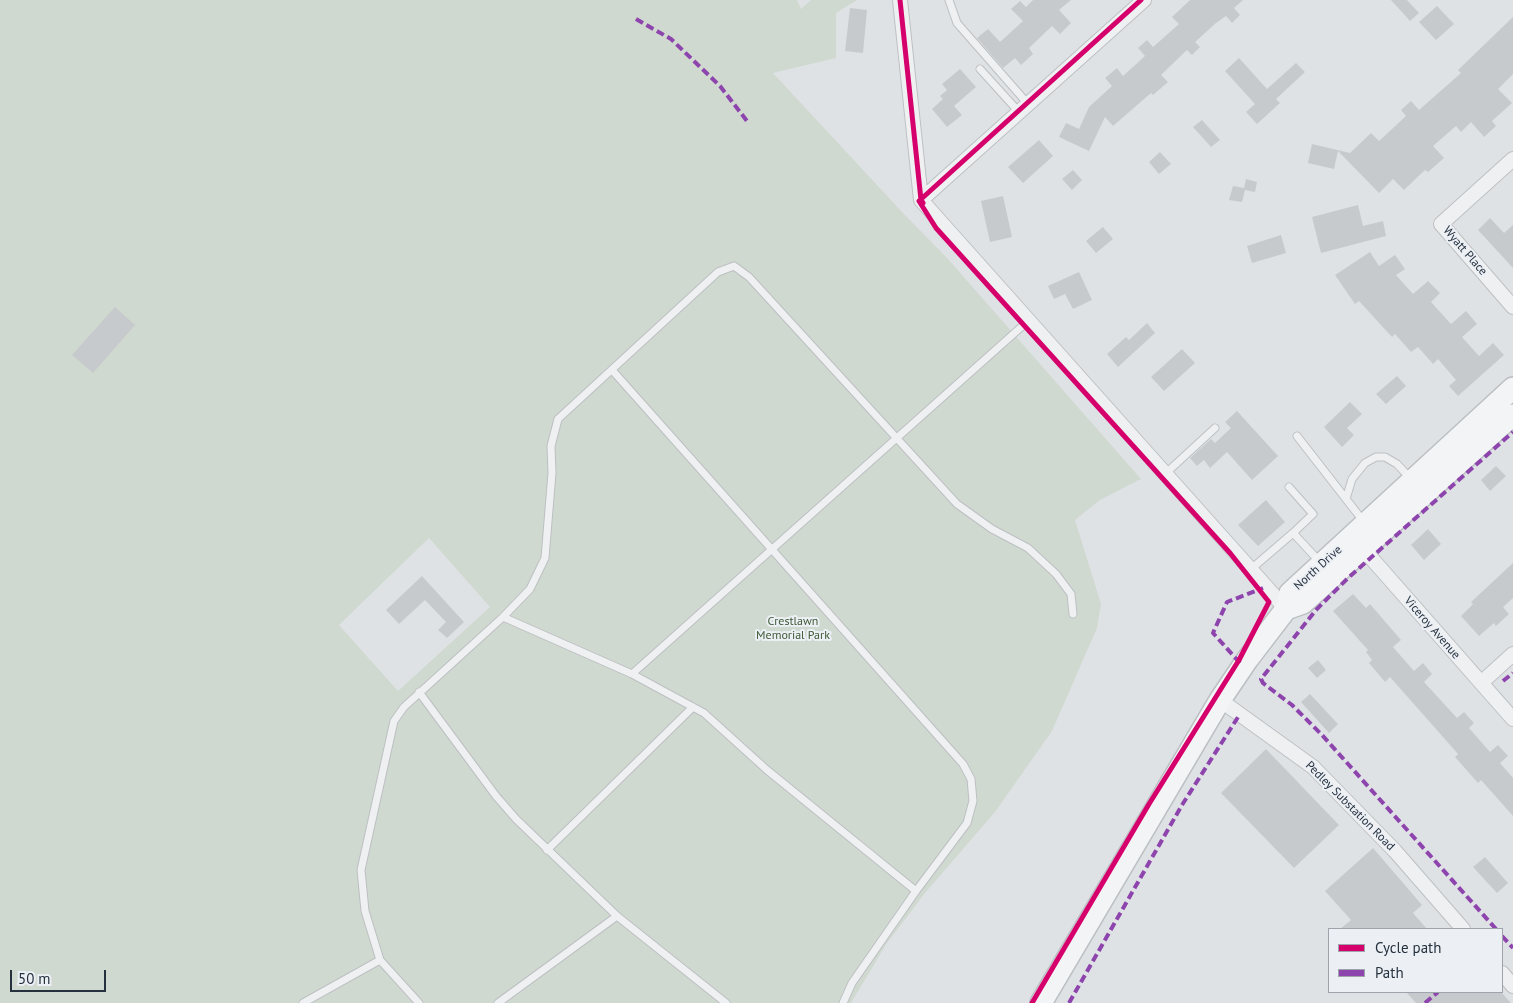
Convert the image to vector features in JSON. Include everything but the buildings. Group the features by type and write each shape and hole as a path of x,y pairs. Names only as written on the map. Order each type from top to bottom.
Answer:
{"main road":[{"name":"North Drive","path":"1286,609 1303,603 1413,482 1513,388"},
{"name":"North Drive","path":"1286,609 1290,593 1322,564 1361,537 1513,416"},
{"path":"1040,1003 1220,700 1247,660 1286,609"}],"street":[{"path":"900,0 921,200 1286,609"},
{"path":"921,200 1144,0"},
{"name":"Wyatt Place","path":"1513,159 1441,224 1513,307"},
{"name":"Viceroy Avenue","path":"1361,537 1513,719"},
{"path":"1481,683 1513,654"},
{"name":"Pedley Substation Road","path":"1220,700 1313,767 1395,852 1462,928"},
{"path":"1503,974 1513,986"}],"lane":[{"path":"950,0 951,10 962,30 1024,108"},
{"path":"980,69 1024,108"},
{"path":"419,1003 380,960 365,910 361,870 394,721 404,707 419,692 503,617 530,589 545,558 552,473 551,446 558,419 718,272 734,266 749,277 957,504 974,517 1014,539 1044,561 1066,587 1073,602 1073,614"},
{"path":"632,674 1028,321"},
{"path":"612,370 963,764 971,780 973,801 967,823 916,891 852,983 843,1003"},
{"path":"1165,474 1215,428"},
{"path":"1297,436 1346,499 1361,537"},
{"path":"1346,499 1352,480 1359,470 1365,463 1376,458 1391,460 1413,482"},
{"path":"1250,570 1313,514 1289,487"},
{"path":"1293,533 1322,564"},
{"path":"503,617 632,674 704,713 767,770 916,891"},
{"path":"419,692 496,796 547,850 617,916 726,1003"},
{"path":"547,850 693,707"},
{"path":"498,1003 617,916"},
{"path":"303,1003 380,960"}],"green space":[{"name":"Crestlawn Memorial Park","path":"0,0 797,0 801,9 811,0 857,0 836,13 836,58 773,73 948,259 1141,479 1100,500 1075,520 1101,604 1097,628 1052,731 995,812 925,893 887,943 851,1003 0,1003","holes":["429,538 490,607 398,691 339,625"]}],"marked path":[{"path":"636,19 671,39 720,86 747,121"},
{"path":"1495,928 1322,735 1292,705 1263,683 1261,679 1316,610 1348,578 1513,432"},
{"path":"1240,663 1213,633 1227,602 1263,588"},
{"path":"1503,681 1513,673"},
{"path":"1069,1003 1182,805 1240,714"},
{"path":"1503,937 1513,948"},
{"path":"1425,1003 1437,993"}],"cycle path":[{"path":"900,0 921,200 923,203"},
{"path":"1032,1003 1149,804 1239,660 1269,602 1230,553 936,228 919,201 1141,0"}]}
